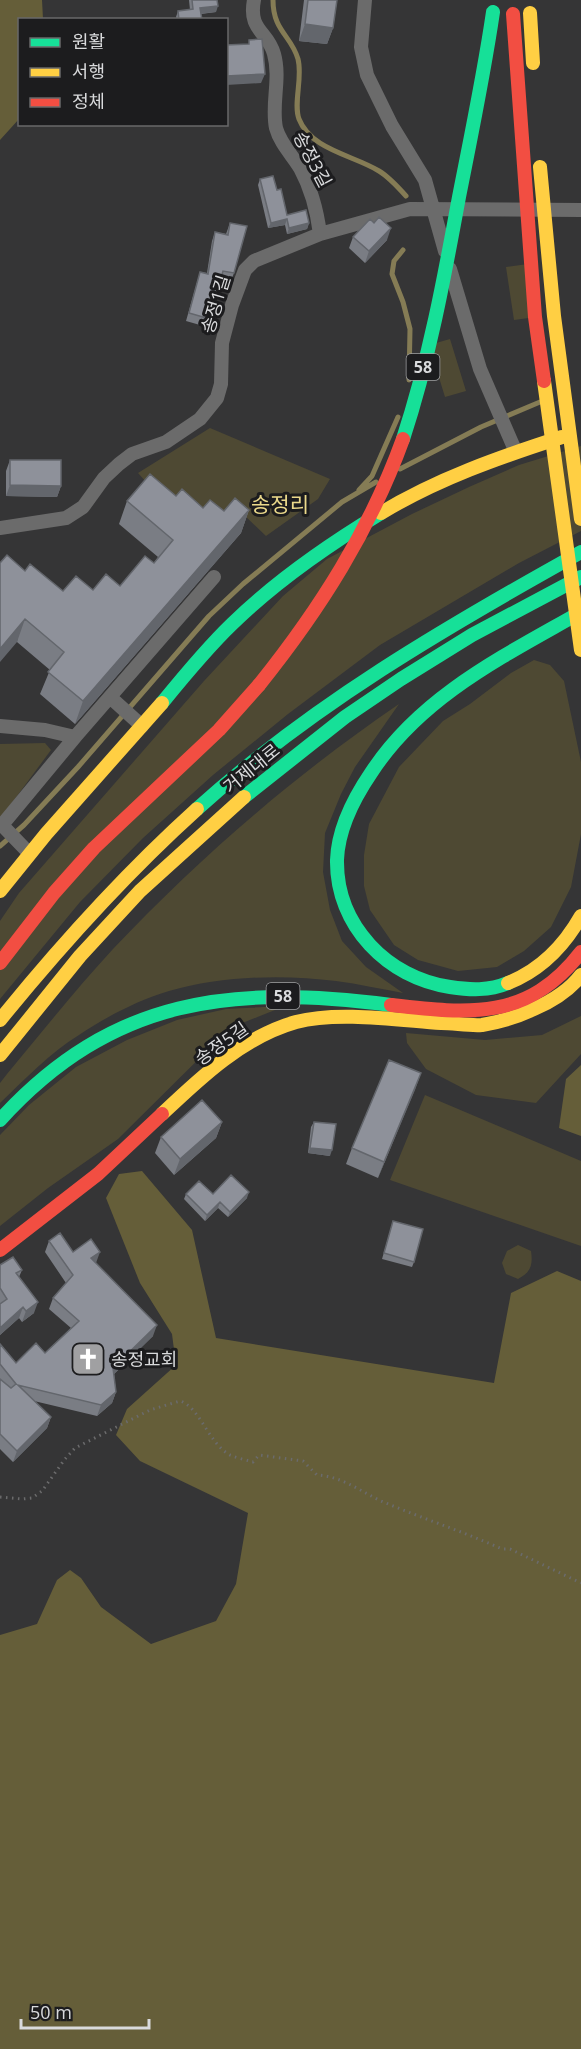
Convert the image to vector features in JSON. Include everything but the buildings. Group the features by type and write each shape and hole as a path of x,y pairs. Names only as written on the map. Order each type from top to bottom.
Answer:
{"main road":[{"name":"58","path":"0,963 54,893 94,848 219,730 259,685 298,637 344,567 374,509 403,440 426,357 444,279 487,56 493,6"},
{"path":"530,6 533,71"},
{"path":"513,7 535,317 581,650"},
{"path":"538,153 554,316 581,519"},
{"path":"0,891 59,818 231,626 299,565 414,494 454,474 516,450 581,431"},
{"name":"거제대로","path":"0,1020 73,932 126,875 244,768 333,702 460,619 581,552"},
{"name":"거제대로","path":"0,1055 80,956 140,891 258,784 345,717 401,679 472,635 581,577"},
{"path":"581,612 449,691 405,728 378,761 358,794 344,829 337,861 341,890 350,916 363,939 400,973 448,988 473,990 500,987 527,975 548,961 562,946 581,916"},
{"name":"58","path":"0,1120 46,1074 79,1050 123,1029 174,1009 226,999 274,996 363,1001 455,1011 500,1009 533,996 560,977 581,952"},
{"name":"송정5길","path":"0,1250 98,1174 194,1084 222,1061 263,1036 297,1022 328,1018 370,1018 480,1025 514,1018 548,1003 574,984 581,975"}],"street":[{"name":"송정3길","path":"254,0 253,18 258,30 274,52 277,130 309,185 317,206 320,234"},
{"path":"365,0 361,47 367,75 392,126 425,180 480,369 516,450"},
{"name":"송정1길","path":"0,528 66,518 83,507 104,478 132,454 166,442 200,419 217,398 221,384 222,343 232,304 245,270 254,261 268,253 320,234 410,209 581,210"},
{"path":"29,853 2,825 214,577"},
{"path":"110,697 142,726"},
{"path":"0,726 45,730 75,737"}],"path":[{"path":"0,1497 32,1498 42,1491 64,1459 75,1448 150,1410 180,1401 191,1406 219,1446 231,1455 253,1462 259,1455 303,1461 317,1475 349,1483 383,1501 431,1521 502,1549 510,1549 581,1583"}],"shaded area":[{"path":"0,0 42,0 43,18 18,18 18,120 0,140"},
{"path":"528,264 536,317 514,320 506,267"},
{"path":"450,339 466,391 445,397 429,345"},
{"path":"210,428 330,479 318,499 266,536 243,514 197,509 155,492 138,473"},
{"path":"581,446 581,531 519,563 380,645 288,714 213,775 143,838 80,902 0,999 0,921 19,893 204,681 283,596 327,559 412,514 519,465"},
{"path":"534,660 550,665 564,681 581,762 581,834 571,887 551,927 524,951 497,967 458,971 418,960 394,945 370,910 364,886 364,855 369,824 399,767 443,721 511,673"},
{"path":"399,704 355,767 341,794 325,833 323,872 330,910 342,941 366,967 403,993 336,981 273,977 230,979 169,991 122,1010 68,1042 0,1103 0,1083 86,980 146,915 214,850 286,788"},
{"path":"45,743 51,750 0,819 0,744"},
{"path":"285,1006 230,1028 118,1139 48,1188 0,1226 0,1135 29,1105 76,1067 127,1040 177,1020 226,1009"},
{"path":"581,1016 581,1054 536,1103 476,1095 426,1069 407,1043 406,1033 485,1040 542,1035"},
{"path":"581,1065 581,1136 559,1128 566,1079"},
{"path":"425,1095 581,1161 581,1246 390,1180"},
{"path":"142,1171 192,1230 216,1338 494,1383 511,1293 557,1271 581,1281 581,2049 0,2049 0,1635 37,1624 57,1580 70,1570 81,1578 101,1607 151,1644 216,1621 236,1584 248,1513 140,1461 116,1435 127,1409 176,1365 172,1334 140,1283 106,1198 119,1174"},
{"path":"518,1245 531,1251 532,1260 526,1274 518,1279 506,1274 502,1263 507,1251"}],"waterway":[{"path":"273,0 276,19 298,59 297,113 305,129 323,145 383,173 406,196"},
{"path":"403,250 394,261 392,274 410,329 409,380"},
{"path":"400,469 481,427 540,402"},
{"path":"359,490 372,476 398,417"},
{"path":"0,846 24,825 78,767 209,616 243,584 342,502 376,482"}],"traffic: fast":[{"path":"403,439 421,379 442,289 493,12"},
{"path":"162,703 205,652 249,608 304,564 381,513"},
{"path":"197,809 241,771 333,702 430,639 581,552"},
{"path":"244,797 345,717 401,679 472,635 581,577"},
{"path":"508,983 479,989 450,987 427,982 406,973 387,960 370,945 356,927 346,906 339,884 337,860 340,837 353,803 371,773 391,746 414,722 466,680 581,612"},
{"path":"0,1120 43,1079 87,1047 132,1024 179,1008 228,1000 279,997 333,999 391,1005"}],"traffic: slow":[{"path":"530,13 533,63"},
{"path":"540,167 554,316 581,519"},
{"path":"544,381 581,650"},
{"path":"381,513 447,479 562,437"},
{"path":"0,891 46,834 162,703"},
{"path":"0,1055 80,956 140,891 244,797"},
{"path":"0,1020 94,911 197,809"},
{"path":"508,983 520,978 551,956 581,916"},
{"path":"162,1114 192,1086 241,1048 296,1022 349,1017 482,1025 515,1017 541,1006 566,991 581,975"}],"traffic: jam":[{"path":"513,14 535,317 544,381"},
{"path":"259,685 303,627 342,568 375,505 403,439"},
{"path":"0,963 54,893 94,848 219,730 259,685"},
{"path":"391,1005 446,1010 495,1008 540,991 561,974 581,952"},
{"path":"0,1250 98,1174 162,1114"}],"place":[{"name":"송정교회","path":"88,1359"}],"district":[{"name":"송정리","path":"280,504"}]}
